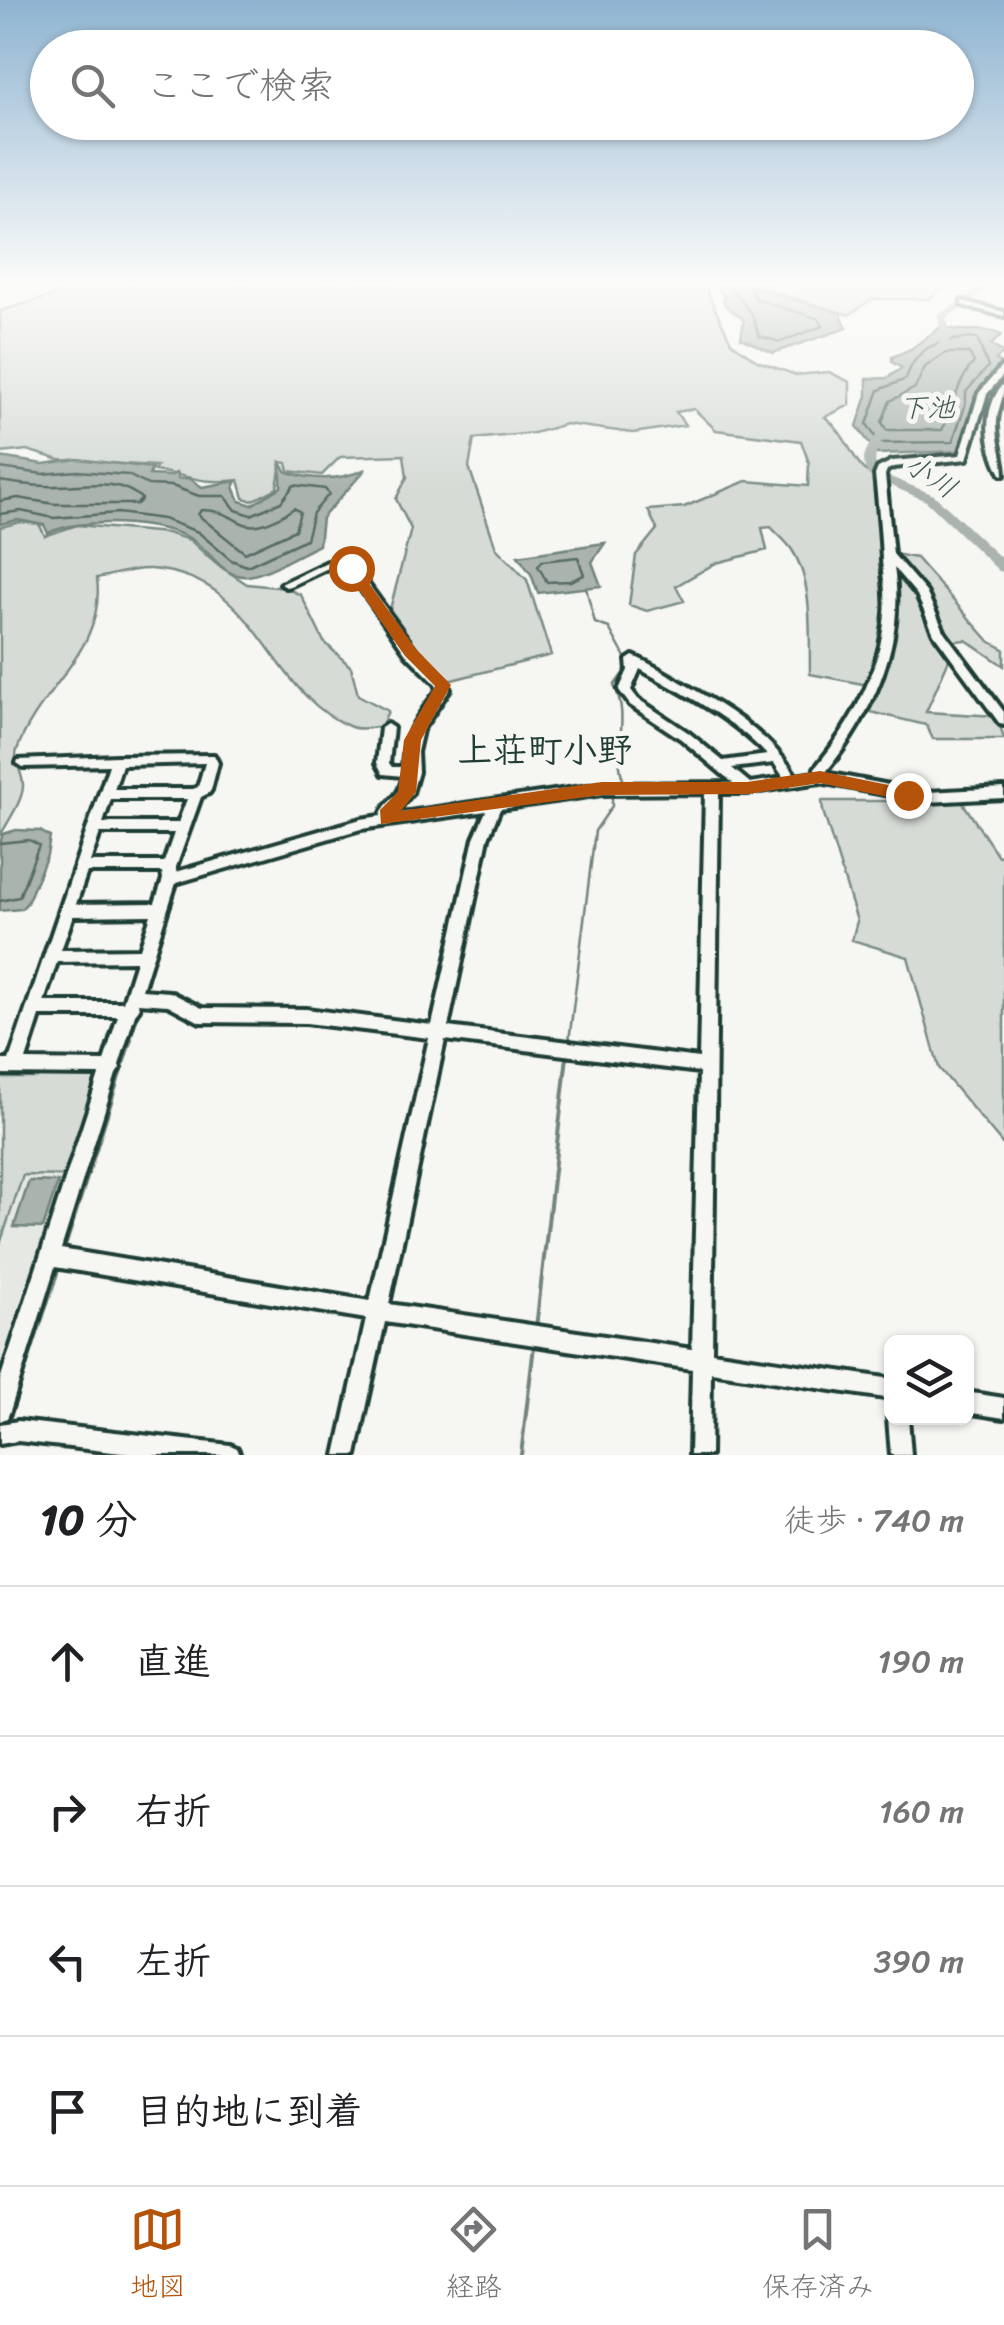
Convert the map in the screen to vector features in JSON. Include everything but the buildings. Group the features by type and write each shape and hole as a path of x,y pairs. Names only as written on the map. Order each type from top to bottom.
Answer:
{"street":[{"path":"820,771 846,739 868,698 889,631 892,576 880,476 883,468 900,462 964,458 982,393 1004,369"},
{"path":"1004,388 996,398 990,436 1004,472"},
{"path":"990,436 1004,440"},
{"path":"888,554 922,594 940,634 1004,721"},
{"path":"286,584 327,565 351,568 411,652 442,683 444,689 412,740 407,792 401,803 389,810 387,819"},
{"path":"744,785 629,696 626,682 634,670 633,660 735,723 776,758 792,781"},
{"path":"629,696 643,702 725,764 744,785"},
{"path":"388,728 383,762 388,771 411,772"},
{"path":"22,763 209,758 212,763 204,790 196,794 107,794"},
{"path":"725,764 776,758"},
{"path":"112,1068 8,1067 34,1010 117,760"},
{"path":"83,867 169,873 387,819 602,788 712,789 820,777 927,797 1004,793"},
{"path":"700,1455 712,789"},
{"path":"0,1410 112,1068 196,794"},
{"path":"346,1455 482,838 496,803"},
{"path":"96,828 183,828"},
{"path":"68,910 160,909"},
{"path":"52,956 145,955"},
{"path":"34,1010 170,999 200,1016 306,1016 708,1066"},
{"path":"51,1257 380,1312 884,1388"},
{"path":"974,1403 1004,1408"},
{"path":"899,1425 901,1455"},
{"path":"0,1434 18,1432 230,1455"}],"shaded area":[{"path":"0,353 746,353 796,375 829,372 850,382 850,405 825,417 862,466 877,478 884,552 916,558 989,641 1004,649 1004,666 966,640 942,642 950,657 926,712 997,716 1004,739 933,739 926,725 862,710 873,686 810,674 804,578 792,550 771,527 762,528 767,550 716,563 676,586 684,601 647,611 629,605 636,555 657,529 648,510 684,507 746,481 808,486 809,463 801,441 716,430 694,409 676,412 685,425 633,433 566,424 534,433 474,439 469,467 496,548 527,580 551,655 448,681 388,617 411,529 396,499 407,477 404,455 340,457 322,475 289,471 287,463 281,462 277,488 252,501 244,498 239,480 196,479 154,471 157,466 60,460 27,450 0,453"},
{"path":"21,522 39,524 45,536 77,525 167,533 190,540 247,584 286,588 301,595 324,642 351,667 358,695 388,711 381,727 354,728 323,711 300,689 241,613 217,592 187,576 143,569 97,578 92,627 69,668 27,727 17,750 22,793 0,836 0,527"},
{"path":"959,797 998,856 1004,855 1004,1146 939,1068 908,957 852,940 857,921 822,801 928,801"},
{"path":"0,1073 102,1073 0,1383"},
{"path":"39,1074 100,1074 68,1176 23,1175 0,1244 0,1078 37,1078"}],"water":[{"name":"下池","path":"902,353 1004,353 996,359 1001,366 974,397 977,408 965,431 965,451 877,454 857,426 867,396 867,379 887,378 902,368 892,362 892,357"},
{"path":"0,457 43,464 78,459 152,468 149,475 176,473 178,479 189,478 202,487 237,481 234,487 240,501 252,505 281,487 281,463 287,472 317,478 337,478 366,469 322,518 319,545 265,571 239,576 224,569 191,539 160,528 99,523 48,533 44,525 18,520 0,524"},
{"path":"605,543 592,562 601,586 538,593 518,556"},
{"path":"40,831 50,837 47,855 27,903 21,909 0,911 0,842 3,834"},
{"path":"29,1181 58,1182 43,1228 14,1227"}],"waterway":[{"name":"小川","path":"883,434 869,457 873,474 930,498 1004,568"},
{"path":"586,588 595,623 609,628 626,659"},
{"path":"622,786 625,784 619,760 621,711 614,686 629,665"},
{"path":"421,734 439,706"},
{"path":"417,759 419,742"},
{"path":"397,812 414,792 417,777"},
{"path":"569,1041 595,831 612,806 612,794"},
{"path":"248,852 384,815"},
{"path":"145,992 173,893"},
{"path":"130,1041 143,1000"},
{"path":"64,1250 131,1039"},
{"path":"569,1043 570,1039"},
{"path":"536,1328 567,1056"},
{"path":"8,1422 59,1267"},
{"path":"521,1455 534,1346"}],"district":[{"name":"上荘町小野","path":"545,750"}],"route":[{"path":"351,568 380,613 444,689 417,728 412,740 410,783 401,803 389,810 387,819 602,788 747,788 820,777 908,795"}]}
